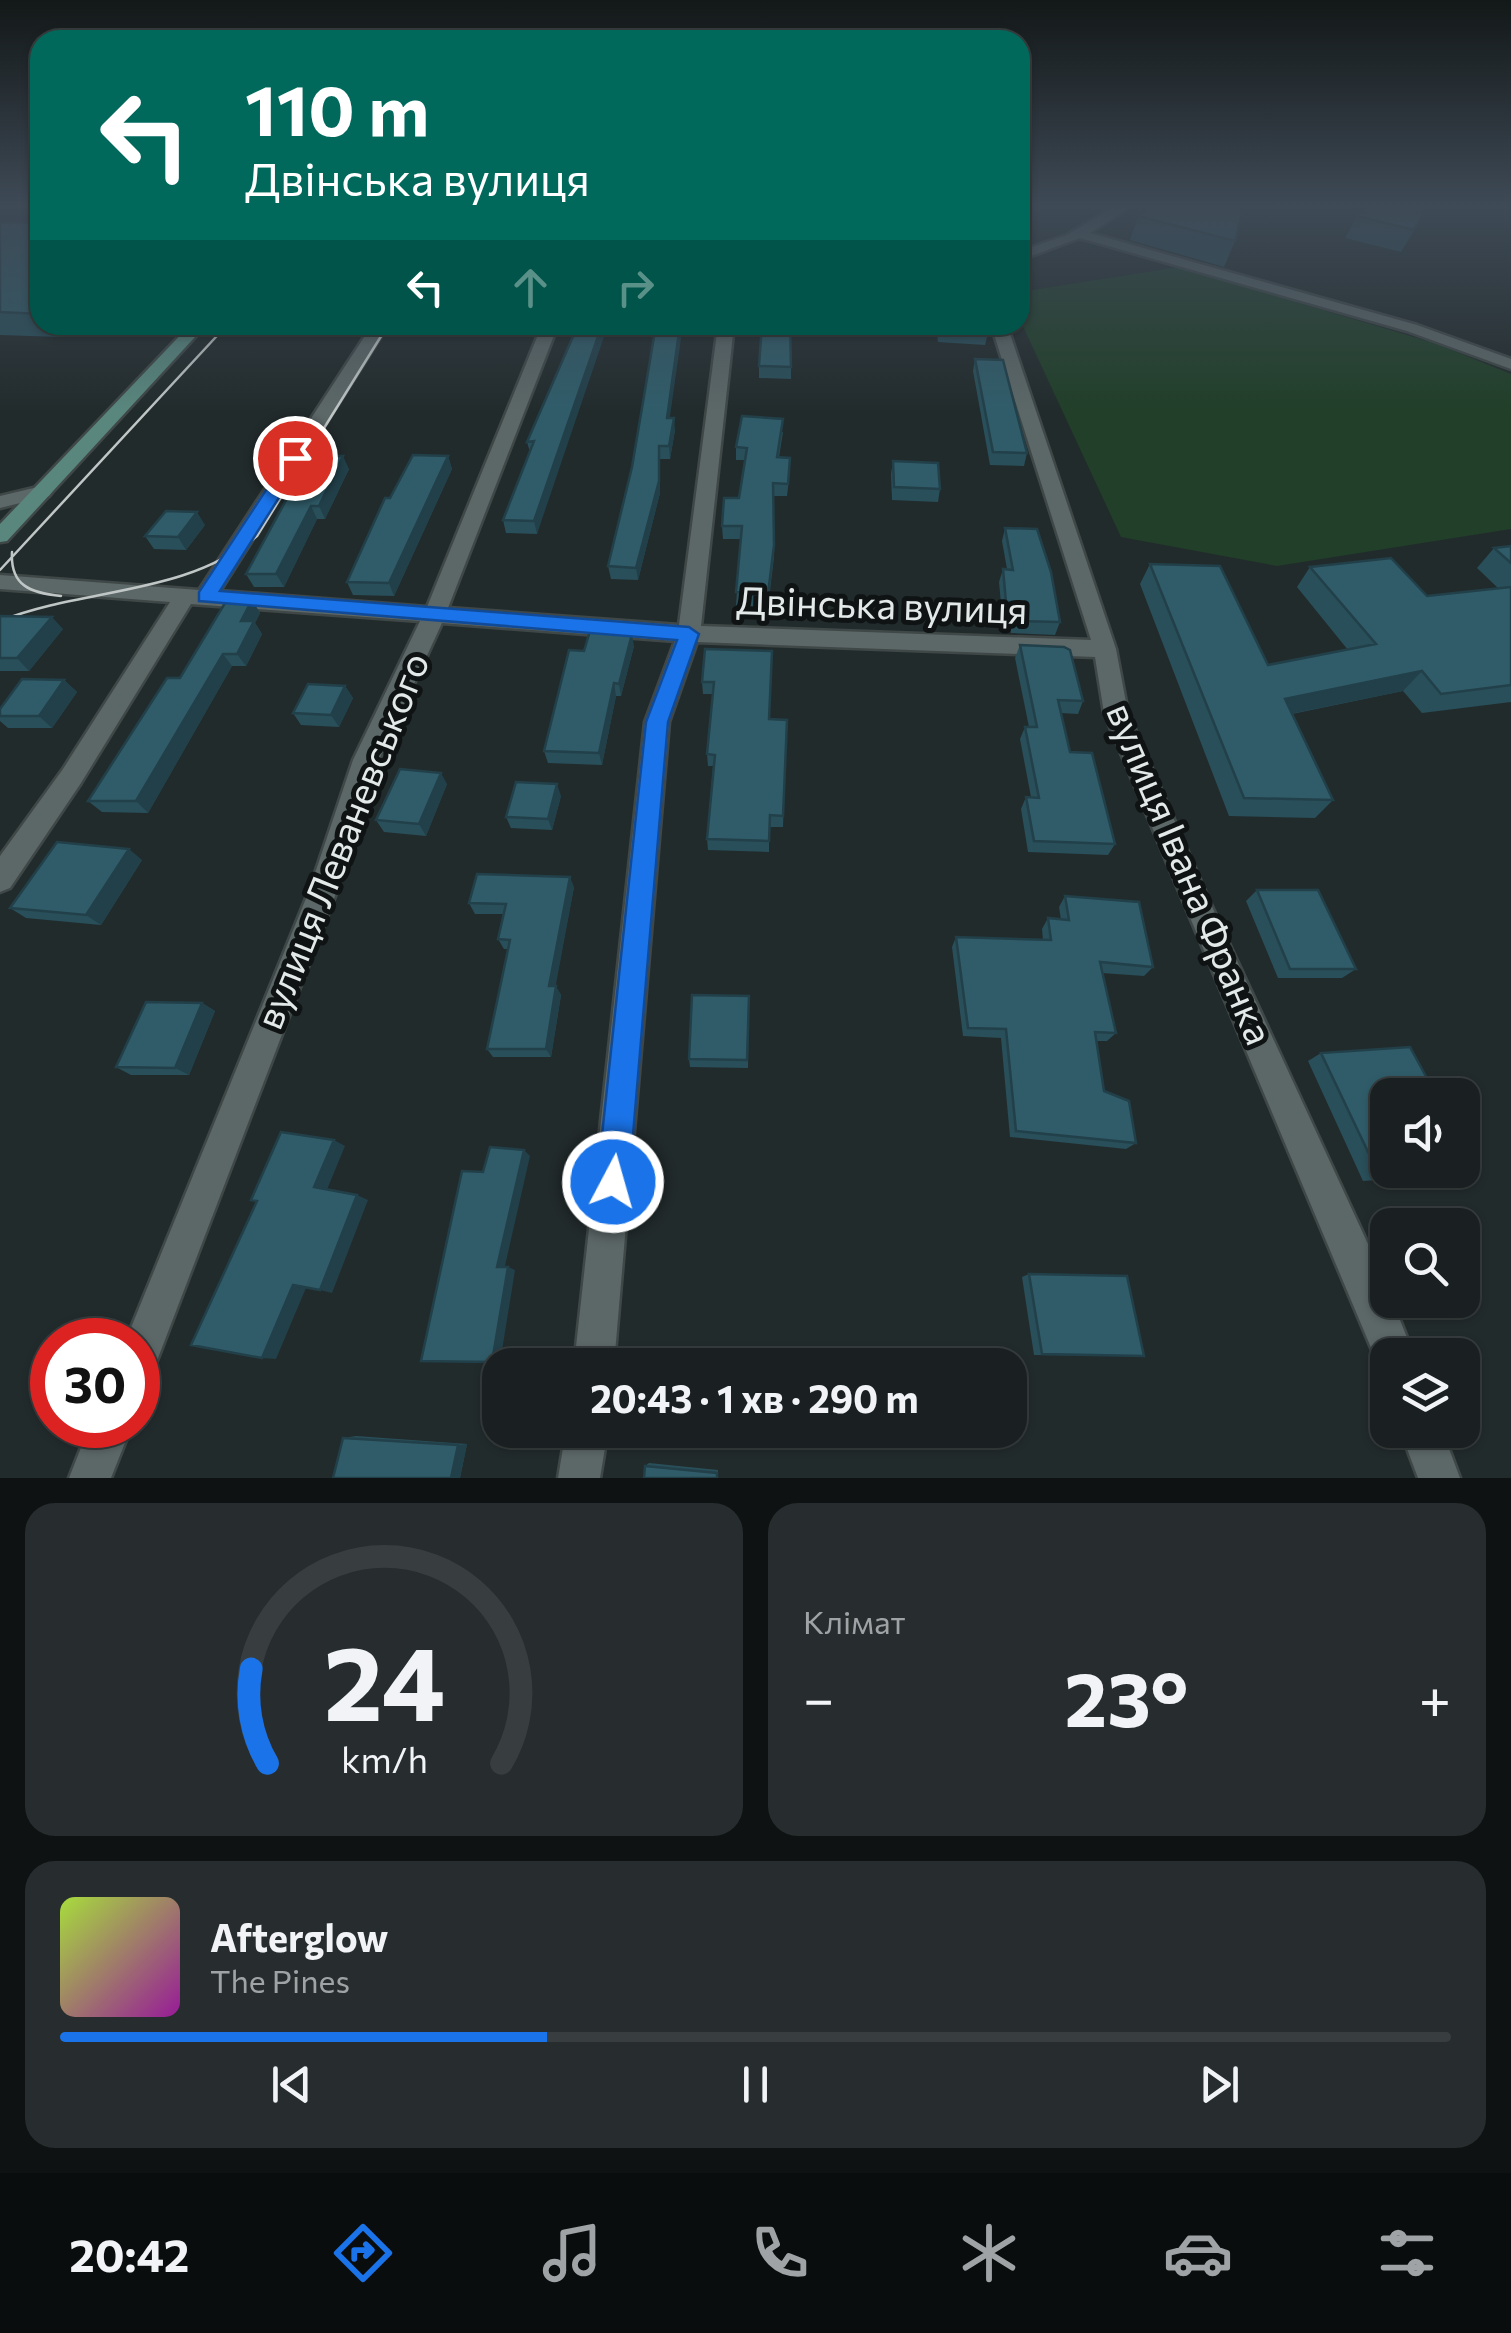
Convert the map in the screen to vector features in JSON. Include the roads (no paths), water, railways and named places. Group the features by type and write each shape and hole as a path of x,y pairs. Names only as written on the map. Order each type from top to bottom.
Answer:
{"main road":[{"path":"0,536 189,335"}],"street":[{"path":"1221,274 1412,328 1511,364"},
{"path":"0,880 373,335"},
{"name":"вулиця Леваневського","path":"154,1318 323,892 366,760 436,612 546,335"},
{"path":"596,1348 657,722 689,634 725,335"},
{"name":"вулиця Івана Франка","path":"1002,335 1105,648 1116,713 1388,1338"},
{"path":"0,502 42,492"},
{"name":"Двінська вулиця","path":"0,582 689,634 1105,648"},
{"path":"90,1478 102,1448"},
{"path":"579,1478 584,1448"},
{"path":"1428,1448 1439,1478"}],"tram line":[{"path":"12,557 218,335"},
{"path":"0,621 198,570 257,536 382,335"},
{"path":"12,552 12,557"},
{"path":"0,570 12,557"},
{"path":"12,557 15,573 24,586 61,596"}]}
